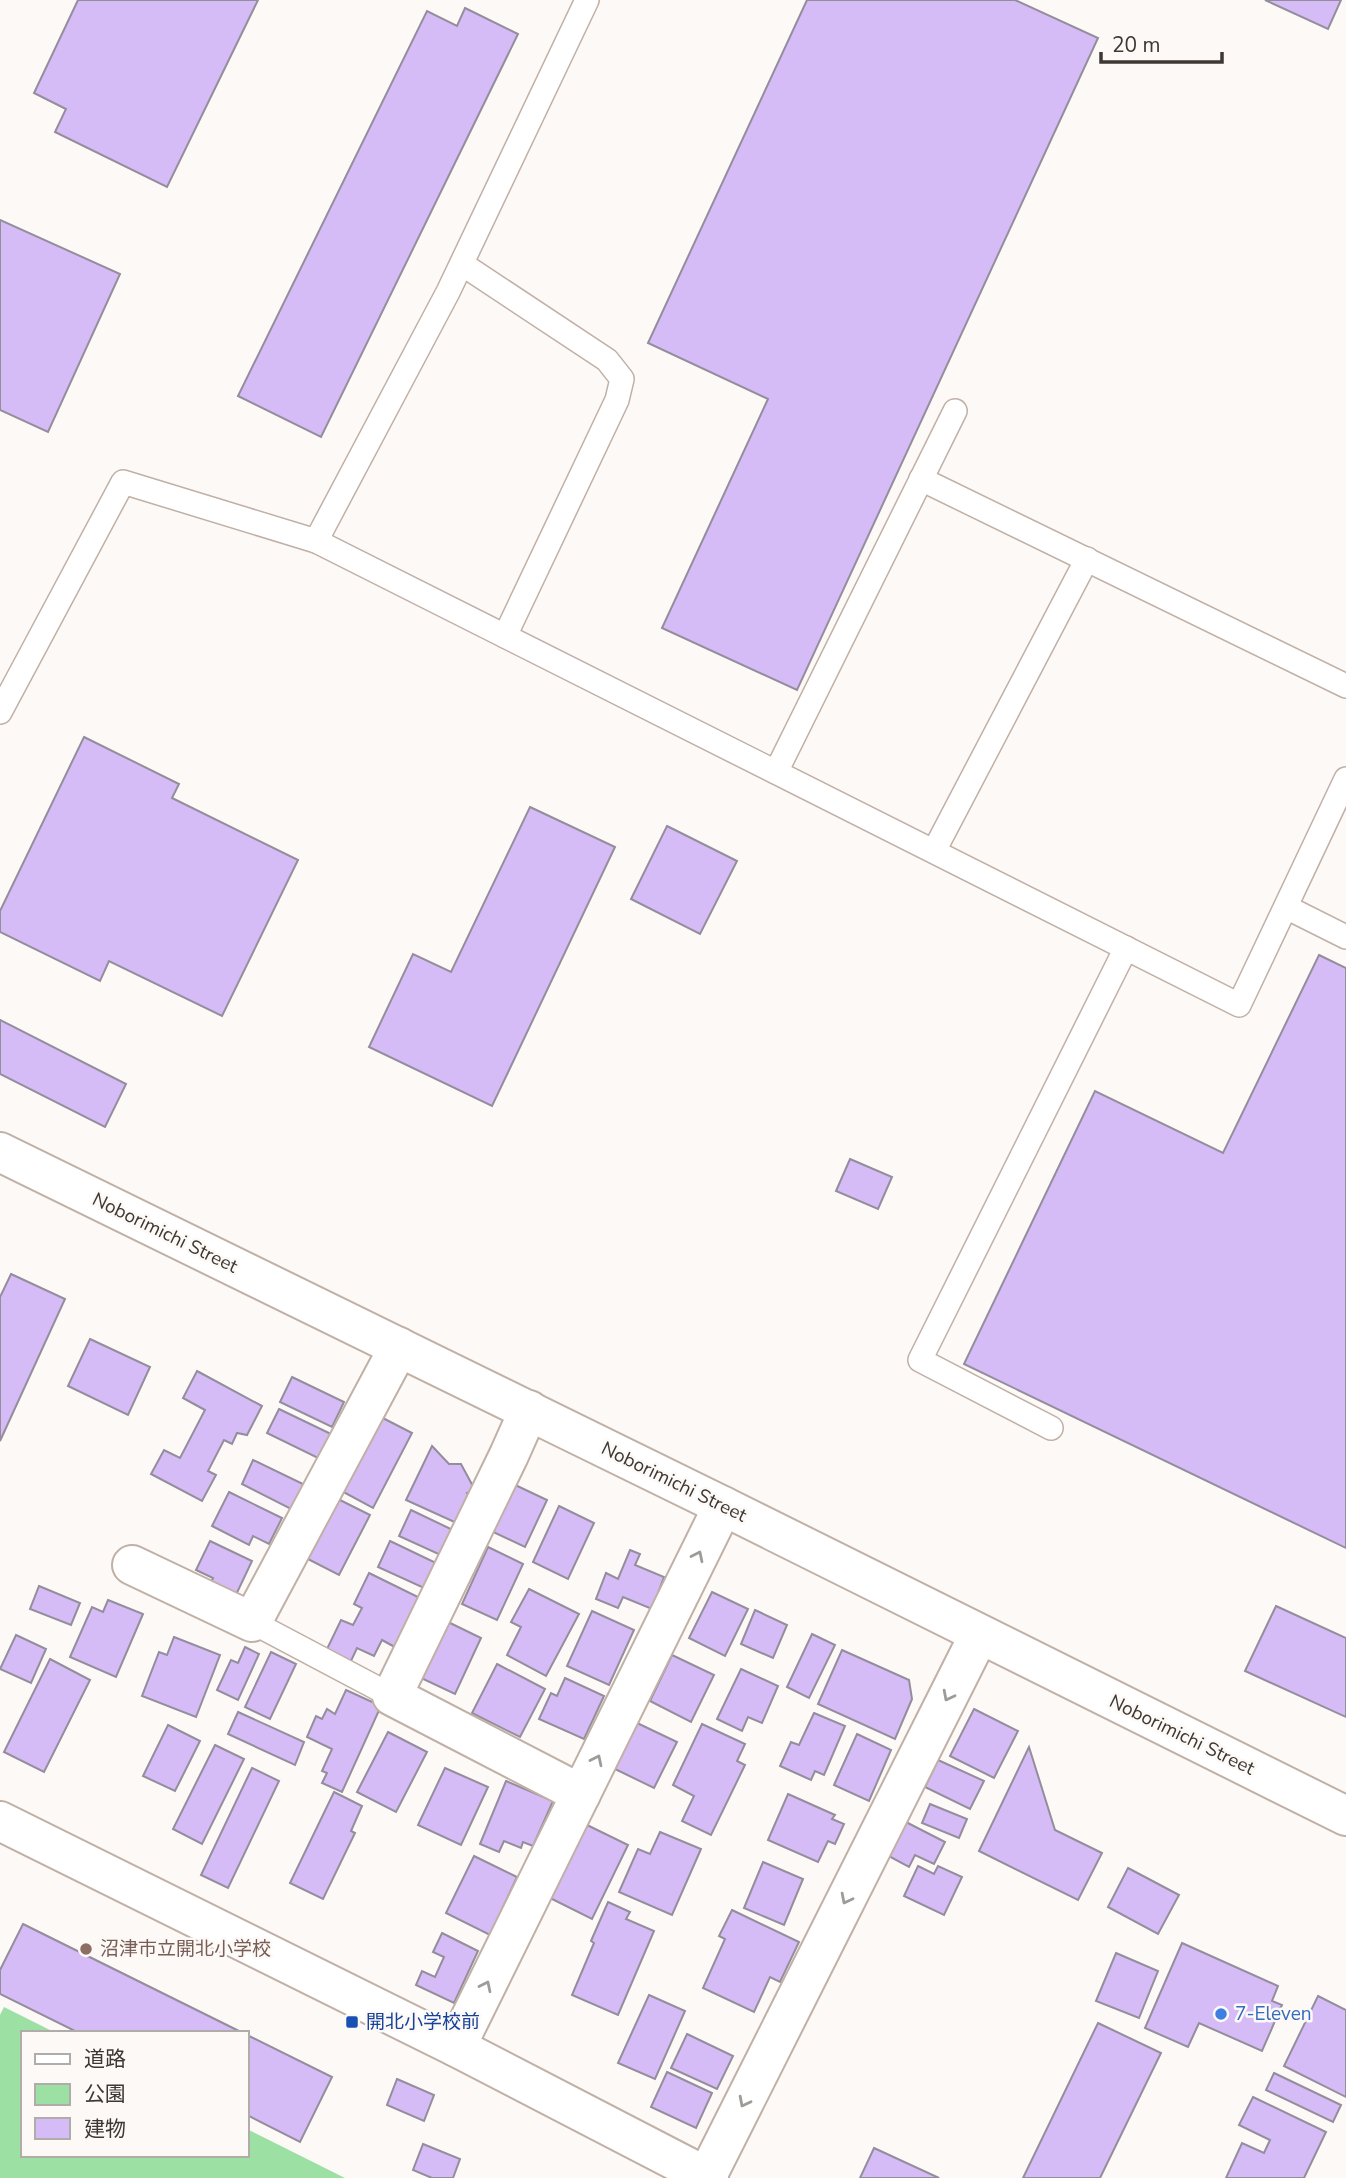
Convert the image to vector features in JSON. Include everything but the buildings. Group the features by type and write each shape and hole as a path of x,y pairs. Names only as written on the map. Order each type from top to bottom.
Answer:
{"street":[{"name":"Noborimichi Street","path":"0,1152 723,1506 1346,1816"},
{"path":"132,1565 252,1622 398,1347"},
{"path":"528,1410 509,1455 392,1696 581,1794"},
{"path":"456,2047 723,1506"},
{"path":"0,1822 456,2047 707,2178 979,1635"}],"lane":[{"path":"316,541 462,264 587,0"},
{"path":"462,264 607,360 622,379 617,400 505,636"},
{"path":"776,772 955,411"},
{"path":"921,479 1346,685"},
{"path":"0,712 123,482 316,541 1240,1005 1346,779"},
{"path":"934,851 1087,559"},
{"path":"1286,906 1346,937"},
{"path":"1051,1428 920,1360 1126,948"},
{"path":"252,1622 392,1696"}],"green space":[{"path":"4,2007 52,2031 21,2031 21,2157 248,2157 248,2130 345,2178 0,2178 0,2015"}],"place":[{"name":"沼津市立開北小学校","path":"86,1949"},
{"name":"7-Eleven","path":"1221,2014"},
{"name":"開北小学校前","path":"352,2022"}]}
